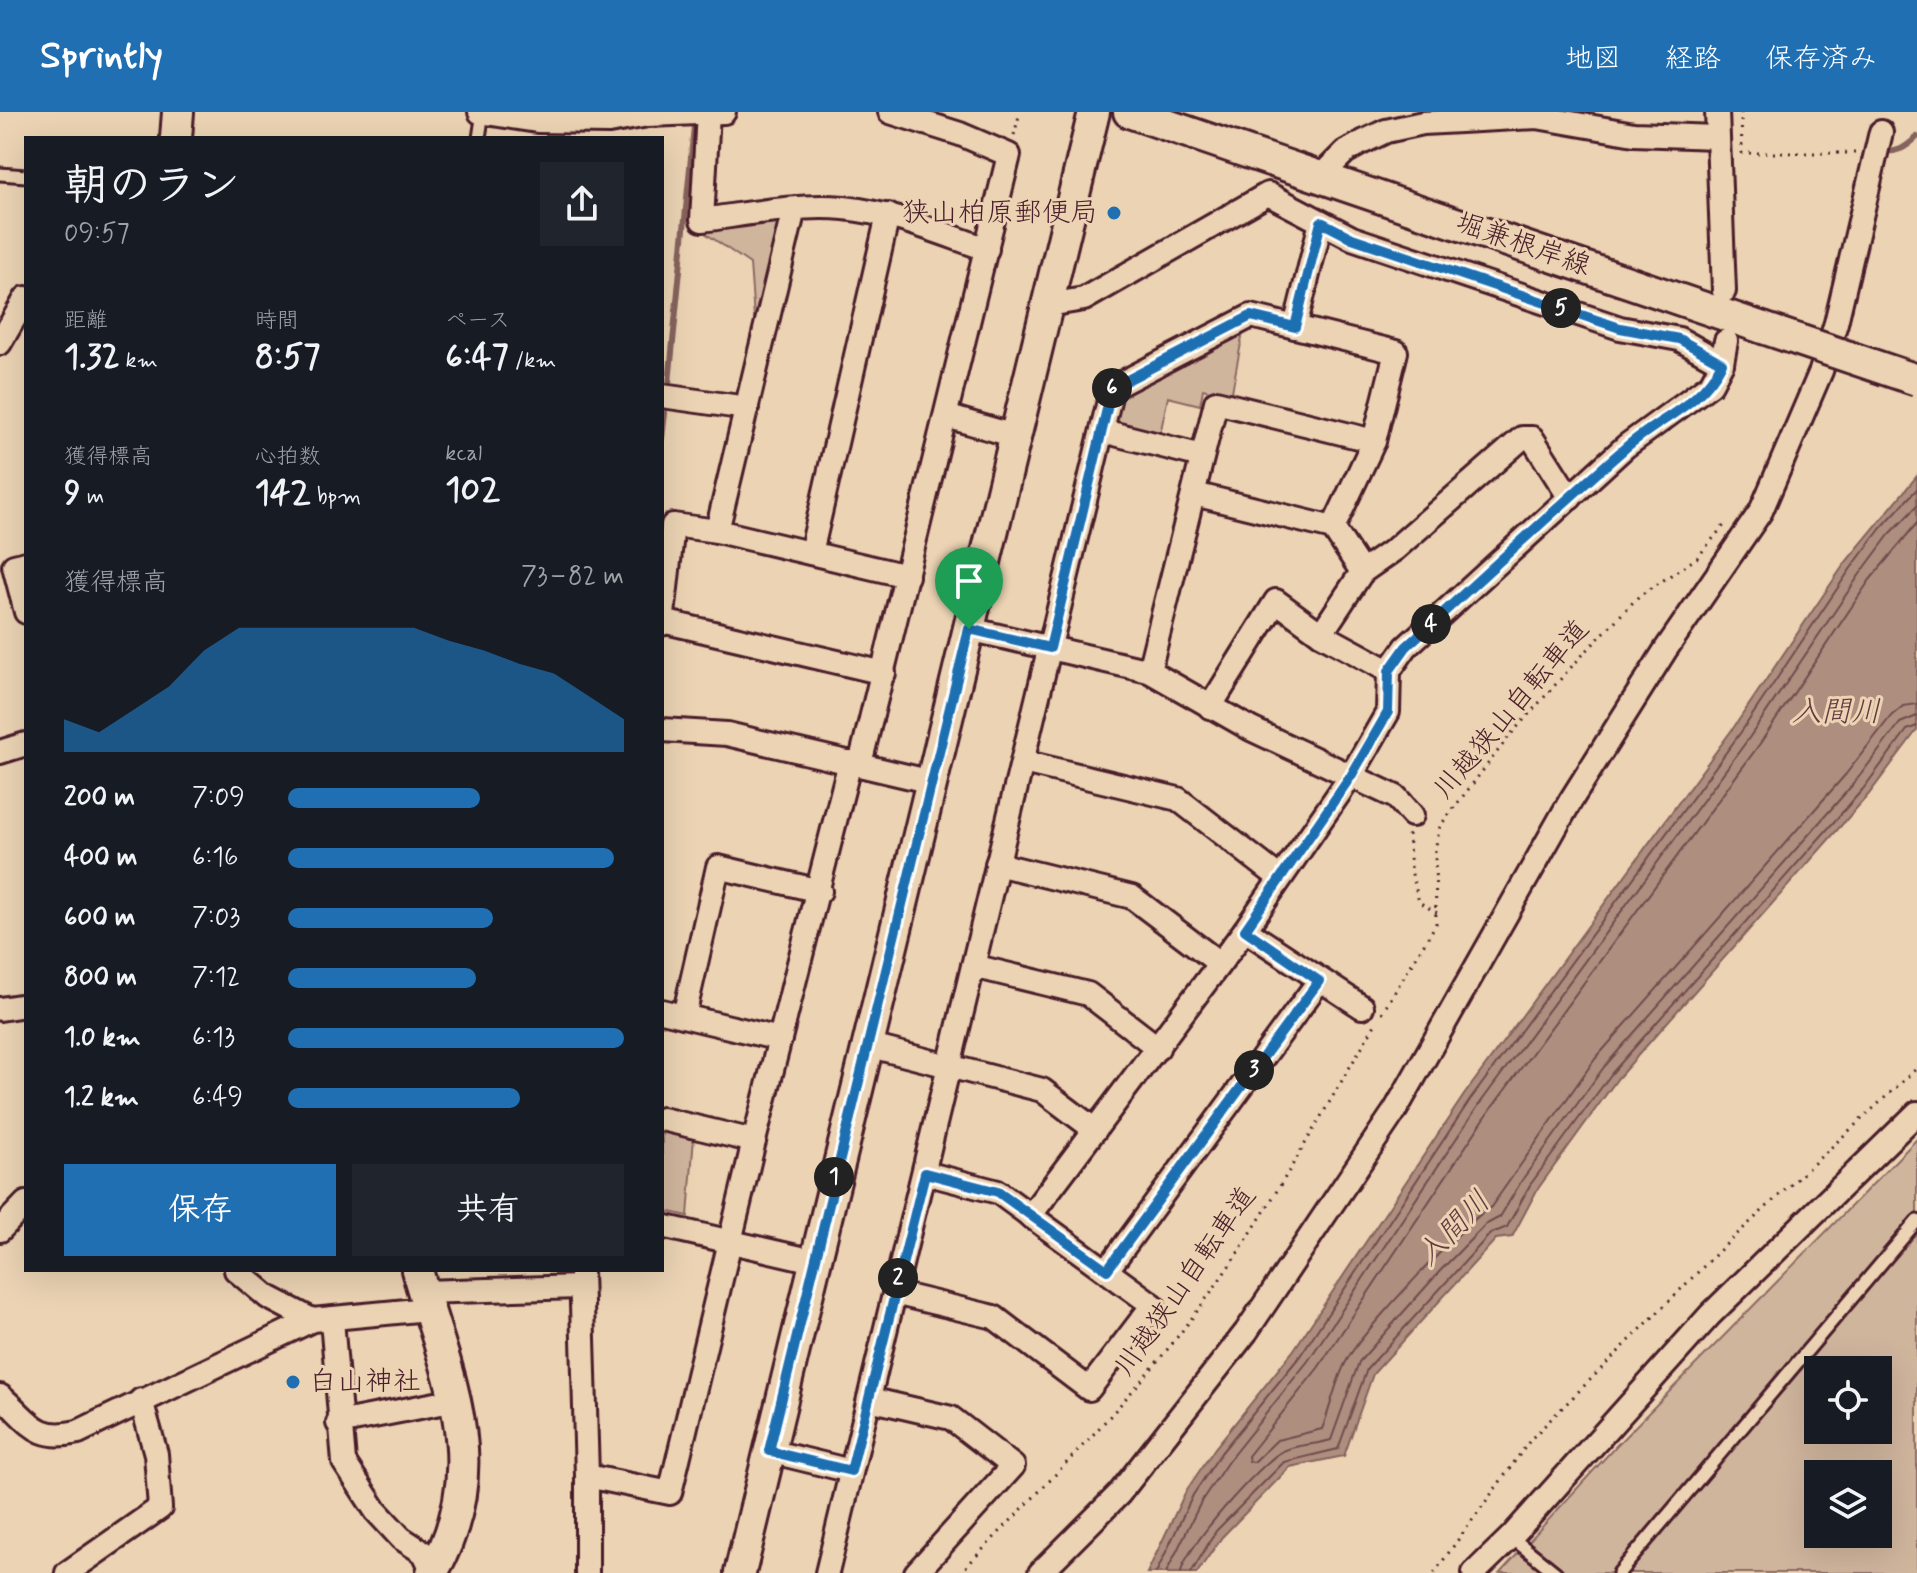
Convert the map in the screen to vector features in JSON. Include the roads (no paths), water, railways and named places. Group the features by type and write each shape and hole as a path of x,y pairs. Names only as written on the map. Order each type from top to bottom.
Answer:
{"street":[{"path":"176,136 178,112"},
{"path":"482,112 537,121 609,122 648,113 708,113 702,220 794,209 842,208 888,215 987,249"},
{"path":"587,1476 670,1493 780,1039 855,763 884,673 1009,155 890,112"},
{"path":"740,1573 1094,112"},
{"name":"堀兼根岸線","path":"1129,112 1917,380"},
{"path":"1717,112 1724,291"},
{"path":"1320,177 1345,152 1423,117 1537,117 1634,134 1716,137"},
{"path":"1040,1573 1119,1494 1246,1332 1396,1109 1571,800 1666,649 1761,511 1825,359 1848,280 1881,132"},
{"path":"1030,1216 1245,930 1351,776 1388,712 1389,671 1406,647 1626,446 1697,398 1711,384 1724,352 1679,339 1620,328 1352,238 1268,194 1084,299 1048,305"},
{"path":"717,531 794,209"},
{"path":"811,553 888,215"},
{"path":"1295,327 1321,222"},
{"path":"0,343 24,301"},
{"path":"827,1573 1112,388 1251,316 1396,352 1374,441 1333,528"},
{"path":"664,396 747,408"},
{"path":"1149,671 1216,402 1374,441"},
{"path":"946,416 1015,436"},
{"path":"1103,431 1202,456"},
{"path":"1321,634 1362,572 1395,549 1522,438 1532,438 1570,498"},
{"path":"1194,494 1333,528 1362,572"},
{"path":"664,604 673,525 717,531 907,576"},
{"path":"24,564 14,566 24,604"},
{"path":"1210,707 1276,601 1321,634 1389,671"},
{"path":"664,622 884,673"},
{"path":"969,629 1149,671 1210,707 1396,797 1412,815"},
{"path":"664,730 727,734 932,782"},
{"path":"0,752 24,745"},
{"path":"1023,762 1178,799 1280,878"},
{"path":"997,864 1132,897 1219,963"},
{"path":"780,1039 673,1014 718,867 820,891"},
{"path":"1245,930 1362,1007"},
{"path":"973,966 1088,994 1158,1048"},
{"path":"1107,1270 1319,981"},
{"path":"0,1009 24,1005"},
{"path":"867,1045 1042,1090 1095,1130"},
{"path":"1474,1573 1511,1537 1710,1315 1917,1113"},
{"path":"664,1119 754,1141"},
{"path":"894,1293 994,1317 1089,1389 1153,1305 998,1192 925,1173"},
{"path":"2,1218 24,1204"},
{"path":"664,1226 814,1261"},
{"path":"238,1272 268,1297 322,1320"},
{"path":"0,1396 36,1430 56,1437 78,1432 141,1400 322,1320 423,1290 493,1280 580,1278 587,1573"},
{"path":"423,1290 456,1400 463,1435 464,1479 449,1540 433,1573"},
{"path":"322,1320 344,1462 352,1479 401,1538 424,1553 433,1573"},
{"path":"869,1399 951,1418 1013,1466 916,1573"},
{"path":"67,1573 160,1508 156,1454 141,1400"},
{"path":"338,1423 456,1400"},
{"path":"769,1451 851,1471"}],"lane":[{"path":"479,136 482,112"},
{"path":"0,174 24,176"},
{"path":"1619,1573 1917,1221"},
{"path":"1511,1537 1556,1573"}],"water":[{"name":"入間川","path":"1917,476 1917,730 1869,794 1618,1078 1537,1190 1512,1237 1496,1239 1373,1374 1344,1456 1290,1467 1222,1537 1197,1573 1147,1573 1186,1491 1215,1448 1293,1351 1464,1095 1734,727 1845,563"}],"waterway":[{"path":"669,383 695,116"},
{"path":"1882,151 1901,149 1917,137"},
{"path":"664,422 665,413"}],"place":[{"name":"狭山柏原郵便局","path":"1114,213"},
{"name":"白山神社","path":"293,1382"}]}
